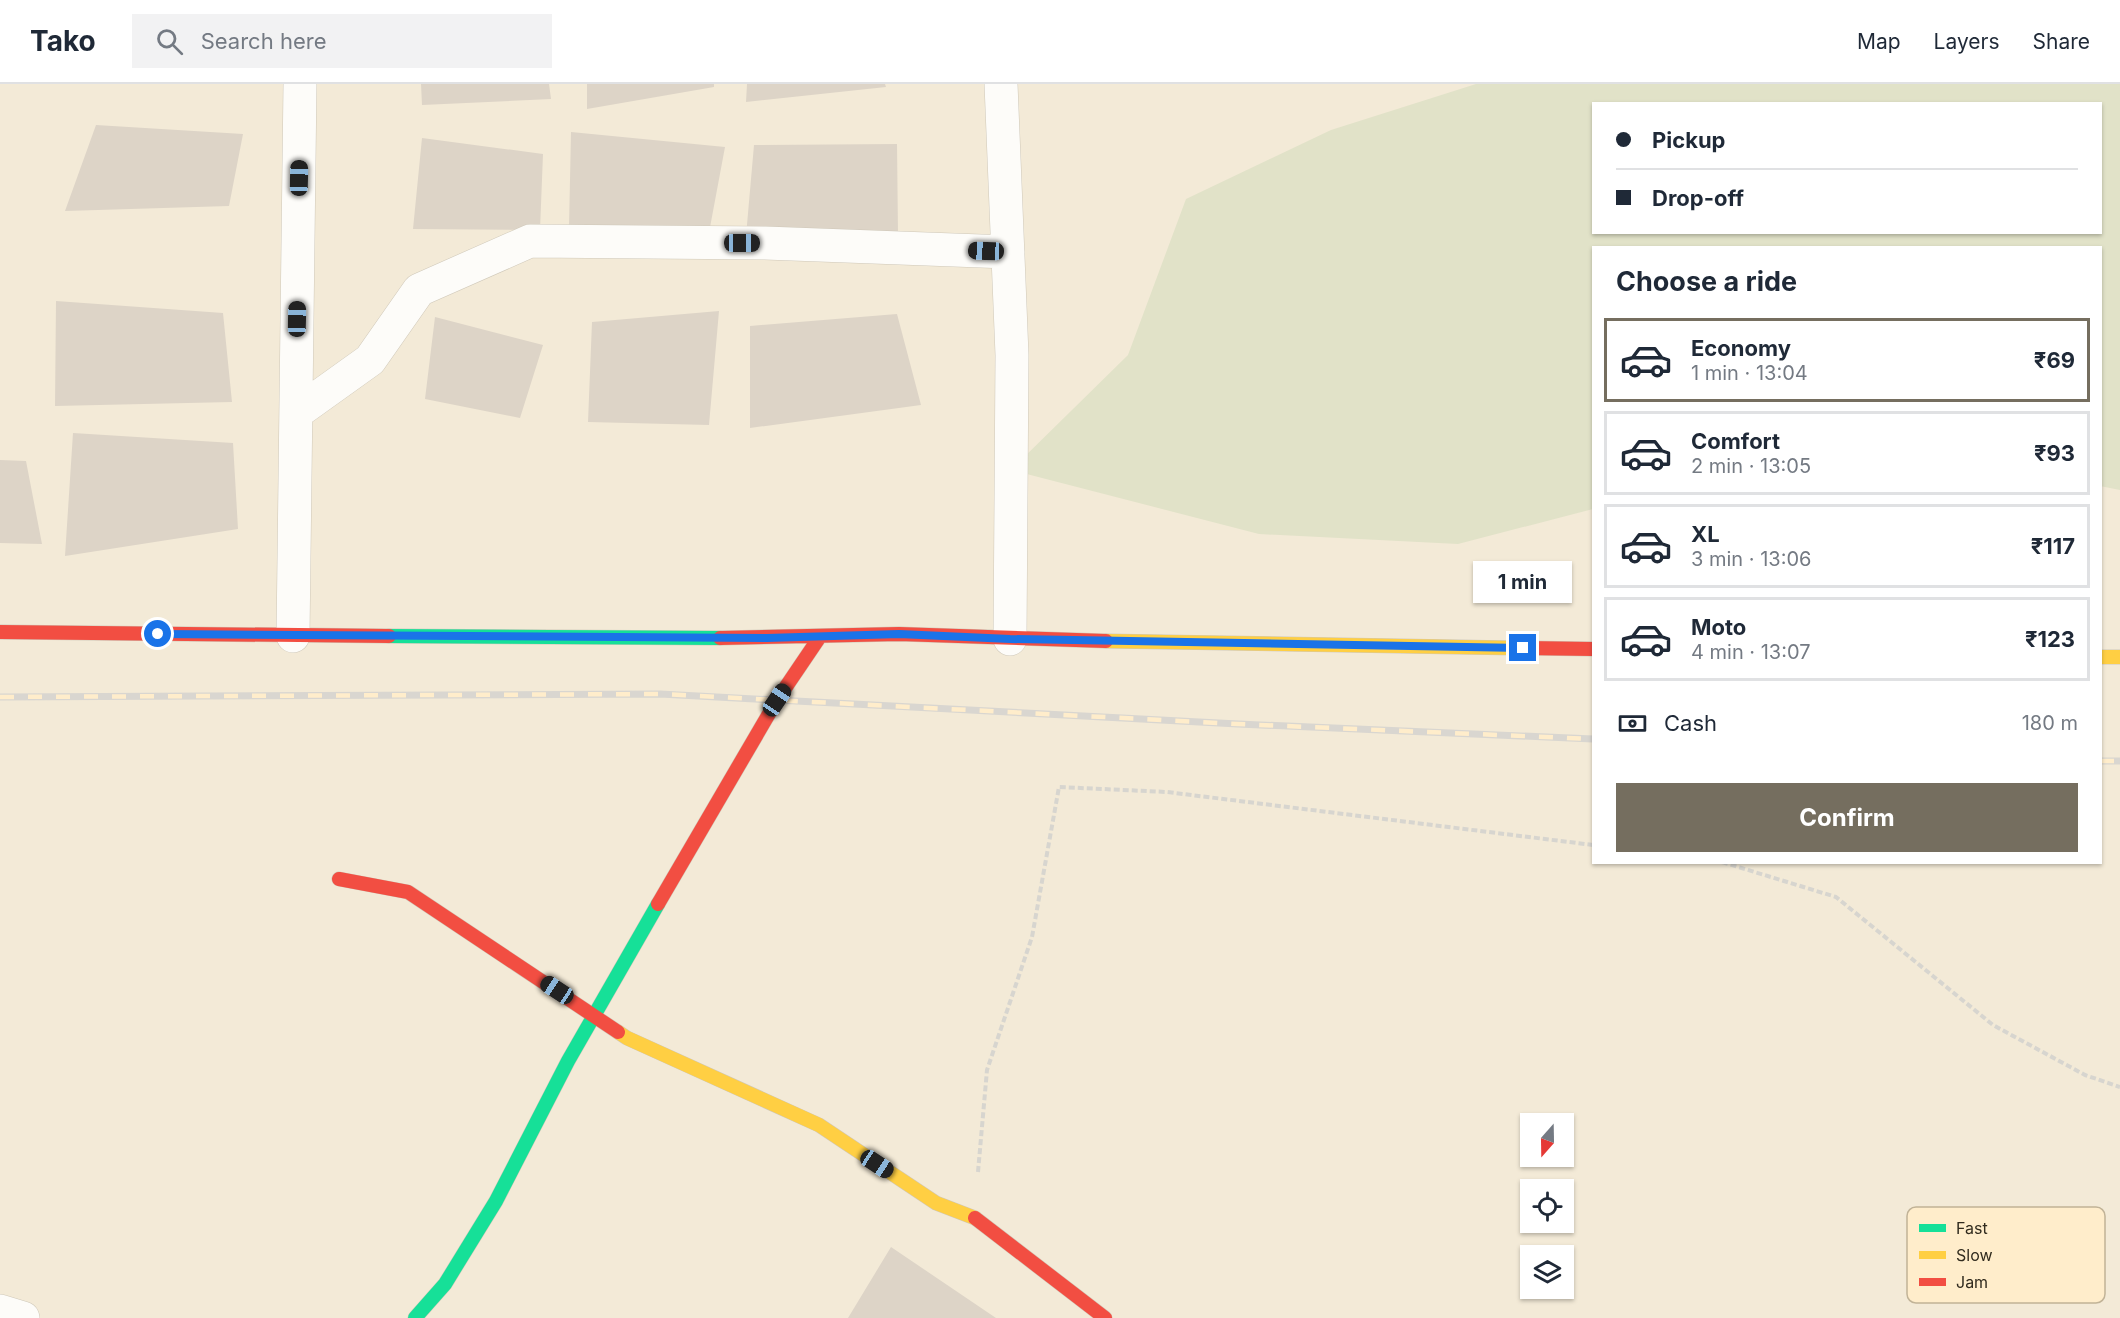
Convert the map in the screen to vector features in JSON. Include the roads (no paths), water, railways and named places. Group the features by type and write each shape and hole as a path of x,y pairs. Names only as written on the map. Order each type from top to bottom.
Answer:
{"street":[{"path":"293,636 300,84"},
{"path":"1001,84 1012,355 1010,639"},
{"path":"296,413 370,360 419,290 530,241 765,243 1008,252"},
{"path":"0,632 293,636 819,638 899,634 1010,639 1592,649"},
{"path":"415,1318 445,1284 496,1201 594,1015 777,700 819,638"},
{"path":"2102,657 2120,657"},
{"path":"339,879 408,892 627,1038 819,1125 936,1203 973,1216 1105,1318"},
{"path":"0,1311 23,1318"}],"railway":[{"path":"0,697 660,694 1238,724 1592,739"},
{"path":"2102,761 2120,761"}]}
